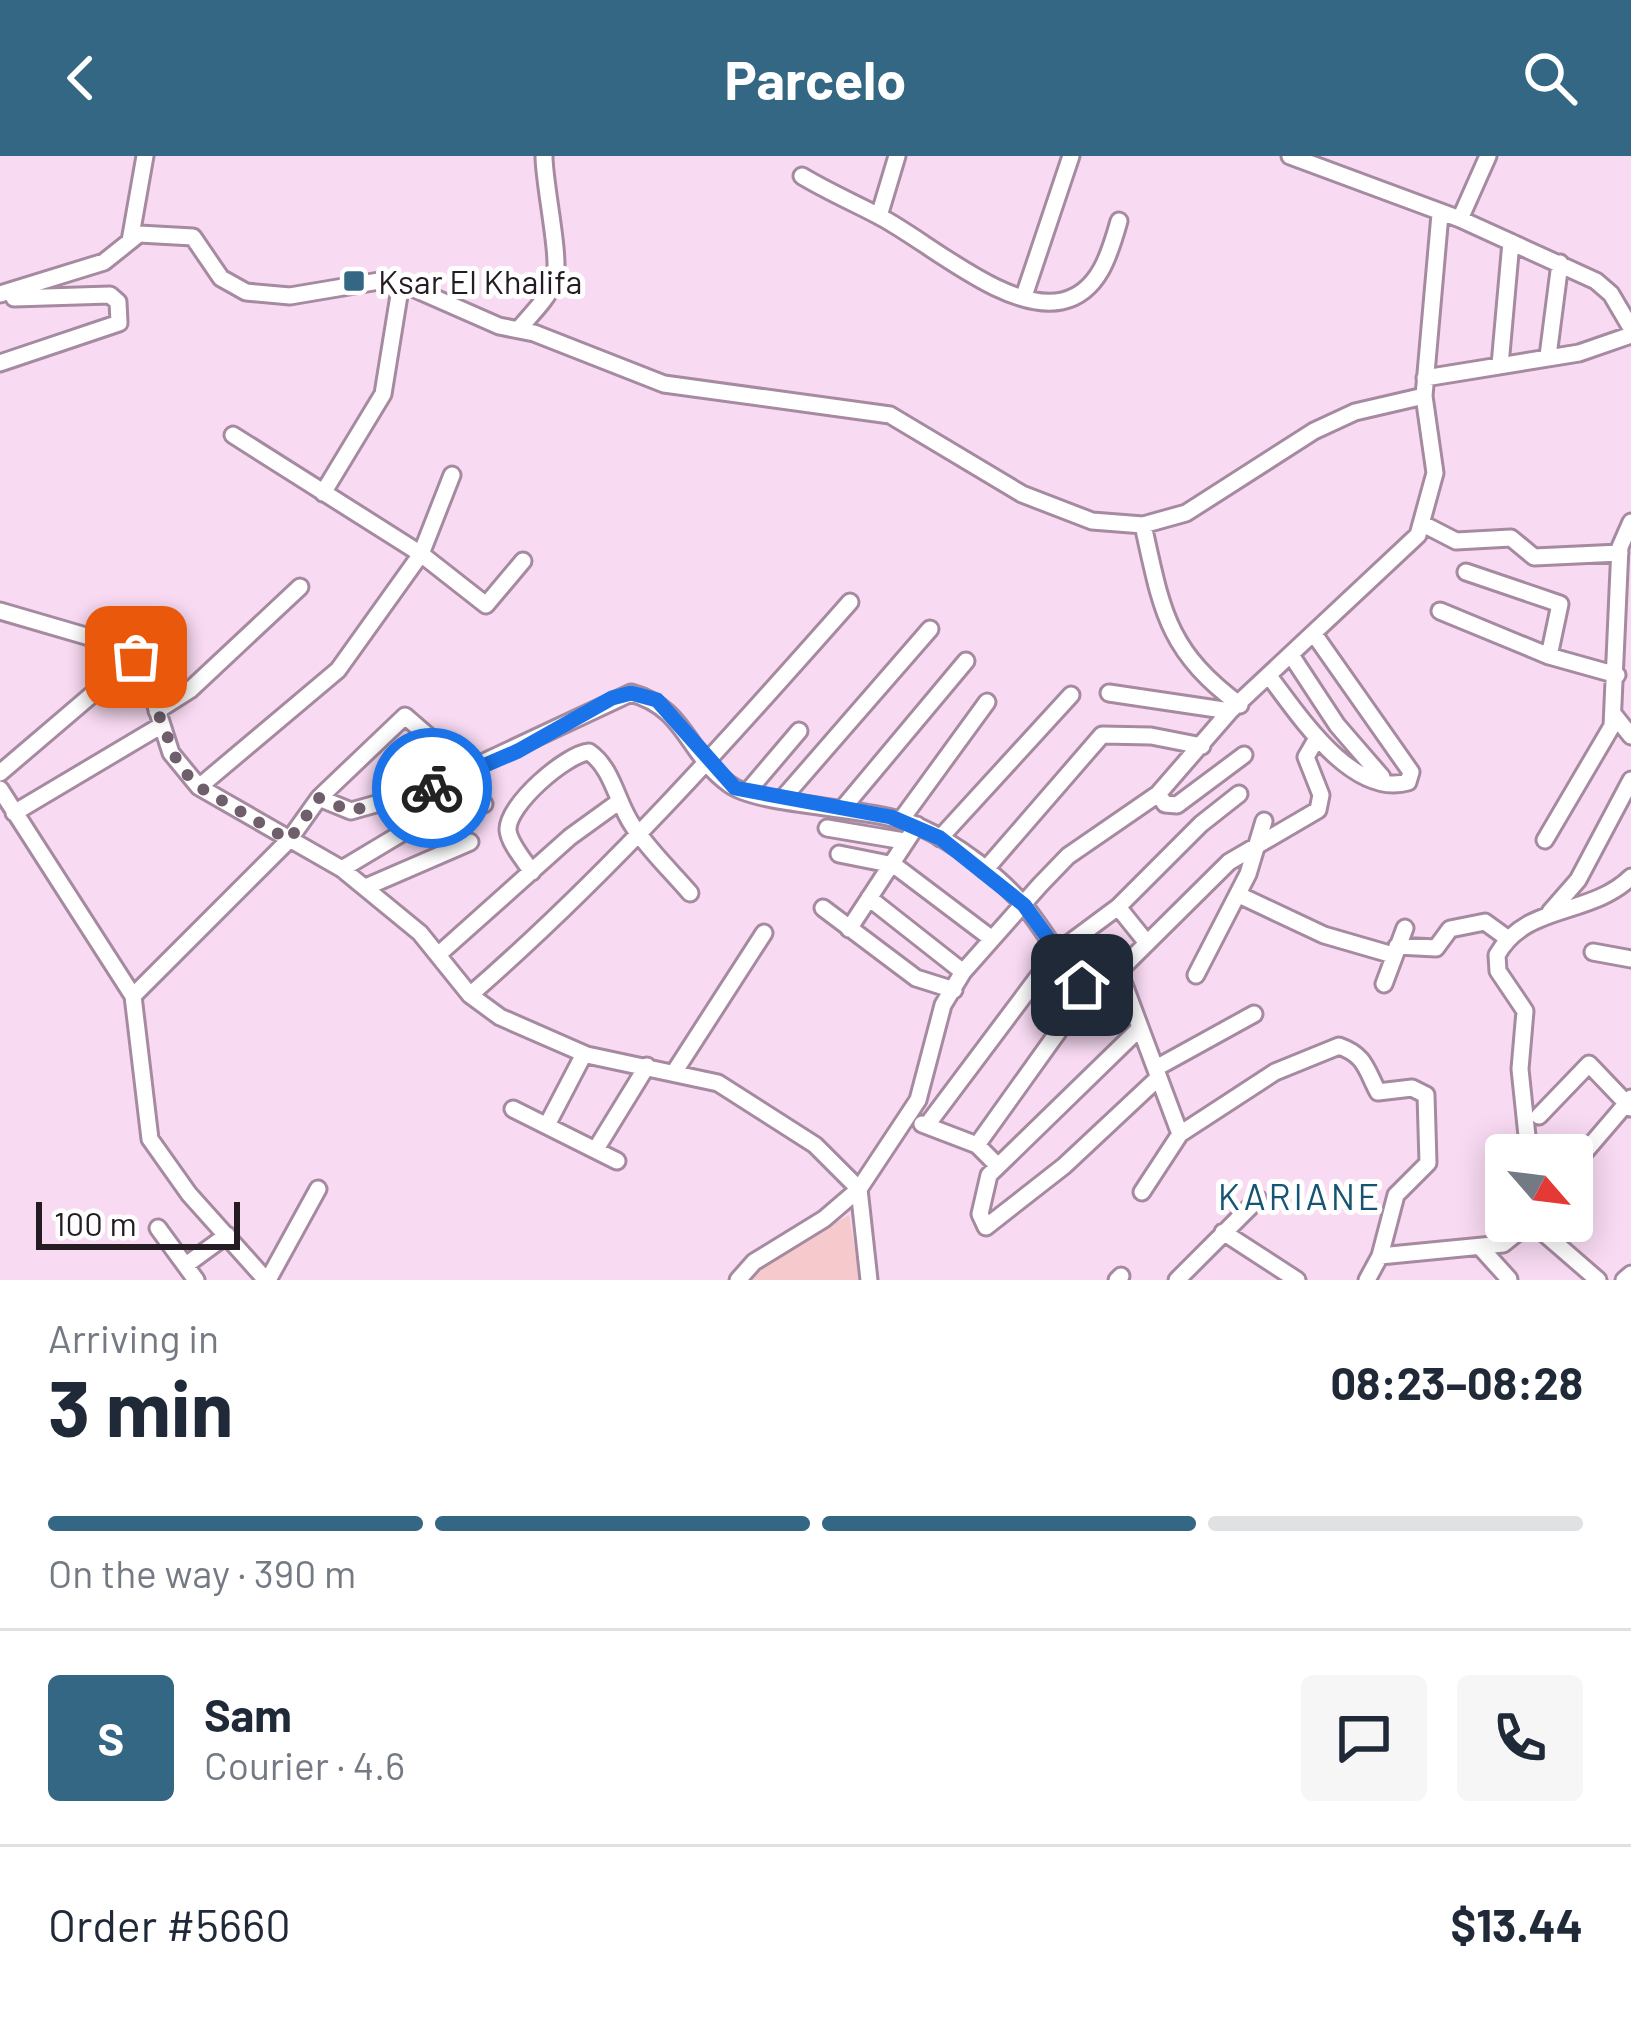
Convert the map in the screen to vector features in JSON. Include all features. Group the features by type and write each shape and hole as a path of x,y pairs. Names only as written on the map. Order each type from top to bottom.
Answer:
{"street":[{"path":"130,241 145,156"},
{"path":"519,328 546,296 558,265 544,202 544,156"},
{"path":"879,216 897,156"},
{"path":"1024,296 1072,156"},
{"path":"1290,156 1460,219 1560,263 1611,293 1631,332 1579,353 1425,378"},
{"path":"1460,219 1488,156"},
{"path":"802,176 879,216 957,267 1047,302 1078,294 1102,270 1119,221"},
{"path":"737,1280 754,1262 824,1219 859,1189 908,1118 926,1077 939,1017 963,972 992,939 1068,856 1158,794 1235,708 1388,566 1423,524 1435,473 1424,396 1441,214"},
{"path":"0,299 104,262 130,241 152,232 193,237 221,278 267,296 379,280 400,283 499,326 519,328 664,384 890,415 1022,494 1092,521 1143,525 1186,513 1334,421 1424,396"},
{"path":"1500,365 1510,242"},
{"path":"1548,356 1560,263"},
{"path":"323,493 383,394 400,283"},
{"path":"0,299 110,295 118,302 120,317 115,325 0,363"},
{"path":"232,435 421,554 485,605 523,561"},
{"path":"199,787 338,670 421,554 452,475"},
{"path":"1423,524 1456,541 1511,538 1534,557 1620,553"},
{"path":"1143,525 1178,646 1235,708"},
{"path":"1545,840 1615,716 1624,593 1620,553 1629,530"},
{"path":"1466,572 1560,604 1549,656"},
{"path":"14,813 159,718 300,587"},
{"path":"470,995 559,917 708,764 850,602"},
{"path":"0,611 116,640 136,657 179,766 199,787 343,868 439,953 470,995 500,1017 584,1054 718,1083 814,1145 859,1189 869,1280"},
{"path":"1440,611 1549,656 1617,675"},
{"path":"783,798 930,629"},
{"path":"1270,676 1317,738 1353,768 1389,784 1408,782 1411,772 1314,634"},
{"path":"1291,655 1337,724 1389,784"},
{"path":"0,773 136,657"},
{"path":"843,808 966,661"},
{"path":"319,798 351,811 471,773 580,713 631,693 657,700 669,710 708,764 728,783 909,823 940,838 1024,905 1088,990"},
{"path":"1109,694 1235,708"},
{"path":"940,838 1071,695"},
{"path":"849,929 894,865 909,823 987,703"},
{"path":"134,996 289,840 319,798 405,716 471,773"},
{"path":"1615,716 1631,736"},
{"path":"748,791 799,731"},
{"path":"985,870 1102,734 1202,746"},
{"path":"1180,1134 1119,971 1228,862 1323,802 1306,757 1317,738"},
{"path":"532,872 508,834 510,820 544,777 576,753 590,752 611,781 617,803 637,833 690,893"},
{"path":"1158,794 1165,804 1177,806 1244,755"},
{"path":"1548,914 1578,880 1631,780"},
{"path":"0,789 134,996 150,1139 267,1280 318,1189"},
{"path":"927,1125 1056,953 1118,907 1201,824 1239,794"},
{"path":"439,953 617,803"},
{"path":"343,868 432,815 484,805"},
{"path":"1196,975 1239,895 1261,842 1264,821"},
{"path":"827,829 904,841"},
{"path":"366,887 470,842"},
{"path":"839,854 894,865 992,939"},
{"path":"1527,1134 1520,1069 1526,1011 1496,962 1507,938 1548,914 1593,904 1631,878"},
{"path":"1239,895 1324,935 1395,950 1436,948 1450,929 1485,922 1507,938"},
{"path":"869,898 963,972"},
{"path":"1118,907 1147,943"},
{"path":"823,908 916,978 954,990"},
{"path":"1384,984 1405,928"},
{"path":"675,1071 764,933"},
{"path":"1593,952 1631,959"},
{"path":"977,1145 1088,990 1120,983"},
{"path":"1139,1029 998,1166 982,1191 980,1214 989,1228 1156,1074 1254,1014"},
{"path":"1142,1192 1180,1134 1275,1072 1339,1046 1366,1062 1378,1092 1424,1092 1428,1163 1396,1195 1380,1256 1367,1280"},
{"path":"547,1125 584,1054"},
{"path":"1539,1116 1585,1065 1594,1066 1629,1102 1593,1143"},
{"path":"596,1149 646,1066"},
{"path":"513,1109 617,1162"},
{"path":"908,1118 977,1145 998,1166"},
{"path":"1177,1280 1258,1199"},
{"path":"158,1228 196,1280"},
{"path":"1222,1232 1298,1280"},
{"path":"185,1265 227,1235"},
{"path":"1380,1256 1505,1242"},
{"path":"1553,1242 1598,1280"},
{"path":"1480,1247 1508,1280 1521,1280"},
{"path":"1624,1280 1631,1274"}],"shaded area":[{"path":"849,1215 860,1280 746,1280 757,1265"}],"way so far":[{"path":"136,657 179,766 199,787 289,840 319,798 351,811 432,788"}],"place":[{"name":"Ksar El Khalifa","path":"354,281"}],"district":[{"name":"KARIANE","path":"1300,1195"}],"route":[{"path":"432,788 518,751 612,698 631,693 657,700 708,764 735,788 891,817 940,838 1024,905 1082,985"}]}
